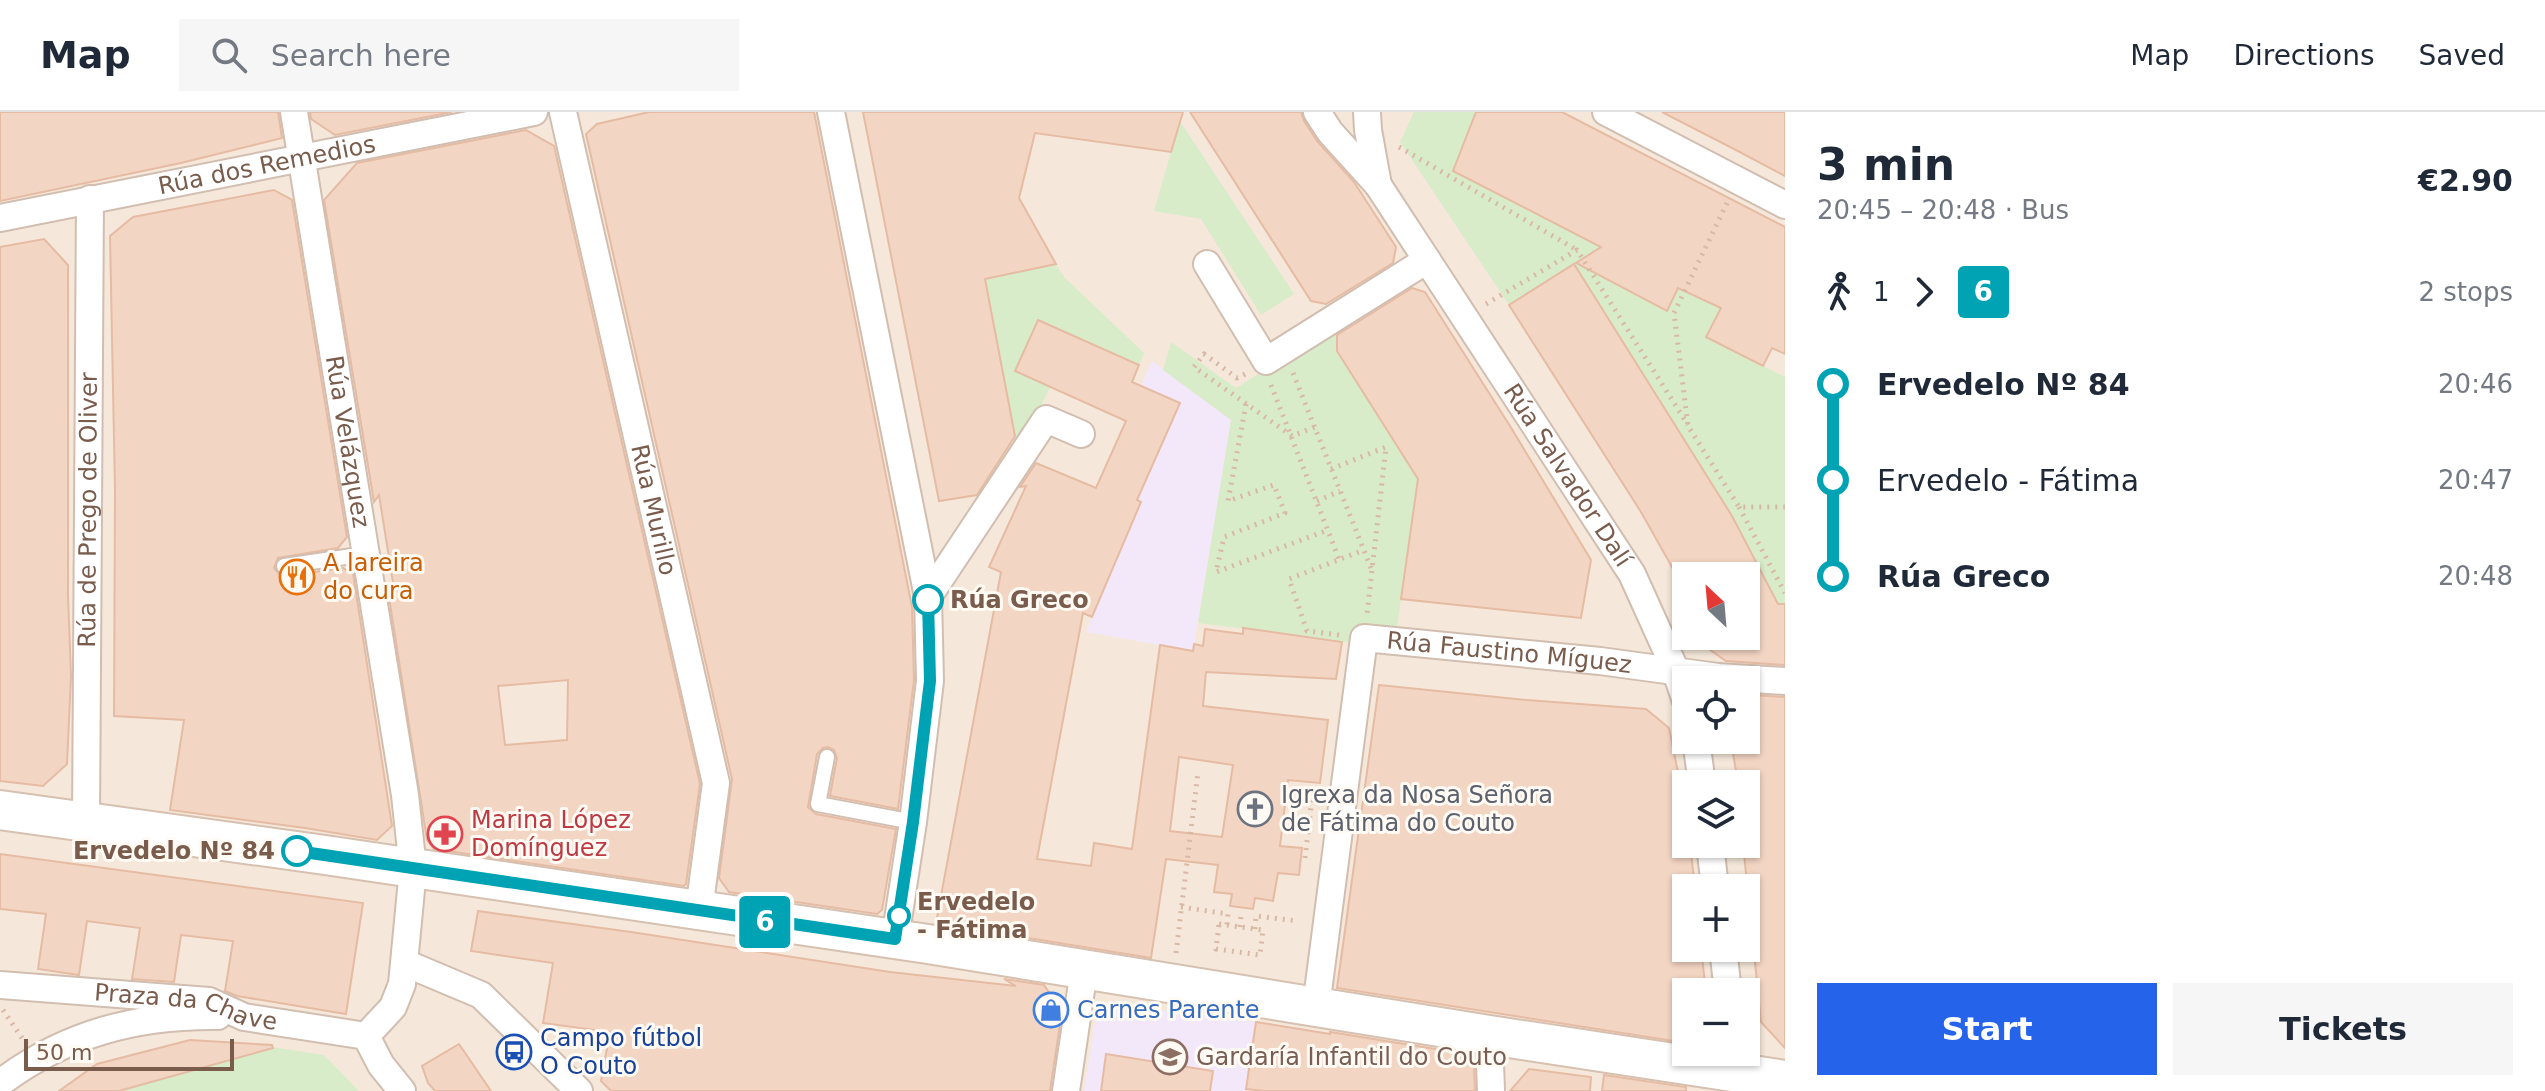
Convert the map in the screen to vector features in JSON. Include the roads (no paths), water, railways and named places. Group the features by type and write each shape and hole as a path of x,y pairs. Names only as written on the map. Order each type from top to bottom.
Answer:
{"street":[{"name":"Rúa Velázquez","path":"294,112 406,804 413,869 402,984 393,1007 366,1036"},
{"name":"Rúa dos Remedios","path":"0,218 534,112"},
{"name":"Rúa Murillo","path":"563,112 716,783 699,910"},
{"path":"831,112 928,597 930,681 895,939"},
{"name":"Rúa Salvador Dalí","path":"1317,112 1330,132 1378,185 1632,574 1674,666"},
{"name":"Rúa Salvador Dalí","path":"1367,112 1378,185"},
{"path":"1606,112 1785,205"},
{"name":"Rúa de Prego de Oliver","path":"86,822 90,199"},
{"path":"1207,264 1271,358 1427,260"},
{"path":"928,597 1046,419 1081,434"},
{"name":"Rúa Faustino Míguez","path":"1316,1007 1364,638 1672,669"},
{"name":"Rúa Faustino Míguez","path":"1760,680 1785,681"},
{"path":"0,810 895,939 1785,1080"},
{"path":"405,963 481,995 579,1091"},
{"path":"1066,1091 1084,970"},
{"name":"Praza da Chave","path":"1,995 209,1001 244,1017 366,1036"},
{"path":"0,1083 36,1059 78,1038 147,1021 196,1016 244,1017"},
{"path":"1489,1035 1491,1091"},
{"path":"366,1036 381,1065 402,1091"}],"lane":[{"path":"284,566 366,554"},
{"path":"827,757 818,804 913,822"}],"place":[{"name":"A lareira do cura","path":"297,577"},
{"name":"Rúa Greco","path":"928,600"},
{"name":"Igrexa da Nosa Señora de Fátima do Couto","path":"1255,809"},
{"name":"Marina López Domínguez","path":"445,834"},
{"name":"Ervedelo Nº 84","path":"297,851"},
{"name":"Ervedelo - Fátima","path":"899,916"},
{"name":"Carnes Parente","path":"1051,1010"},
{"name":"Campo fútbol O Couto","path":"514,1052"},
{"name":"Gardaría Infantil do Couto","path":"1170,1057"}]}
